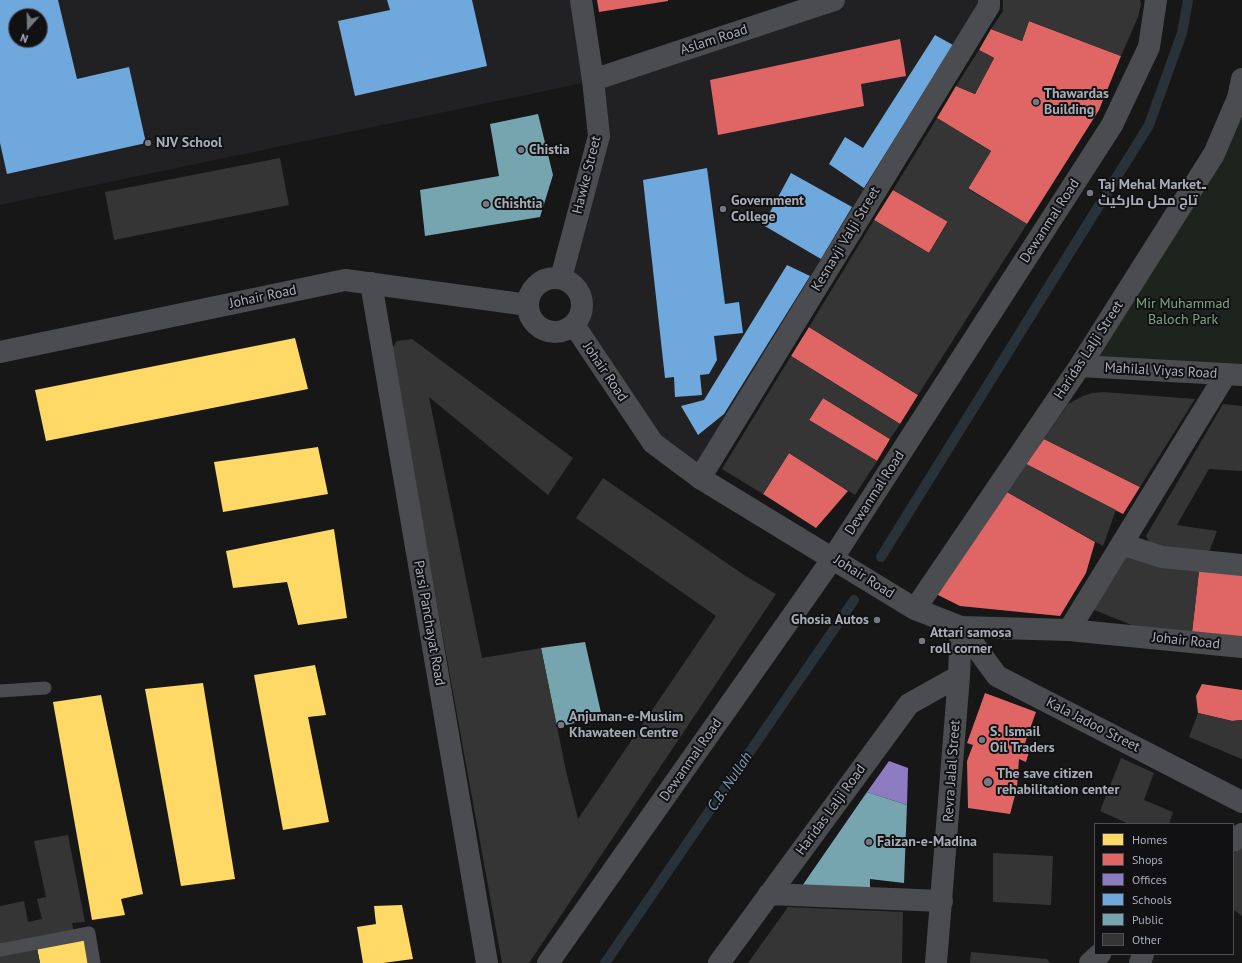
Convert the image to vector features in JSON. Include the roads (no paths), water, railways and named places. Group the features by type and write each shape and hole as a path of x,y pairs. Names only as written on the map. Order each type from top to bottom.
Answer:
{"street":[{"name":"Hawke Street","path":"561,278 598,136 594,80 581,0"},
{"name":"Aslam Road","path":"594,80 834,0"},
{"name":"Kesnavji Valji Street","path":"700,478 989,6 989,0"},
{"name":"Dewanmal Road","path":"548,963 833,558 1112,125 1149,48 1156,0"},
{"name":"Haridas Lalji Street","path":"915,609 1080,366 1214,154 1238,98 1242,79"},
{"path":"551,278 561,278 569,281 581,294 583,302 582,311 579,319 567,330 558,332 549,331 541,328 534,322 529,314 528,305 530,295 535,287 542,281 551,278"},
{"name":"Johair Road","path":"0,352 345,280 528,305"},
{"name":"Parsi Panchayat Road","path":"371,283 487,963"},
{"name":"Johair Road","path":"574,325 652,443 700,478 915,609 961,627 1069,630 1242,647"},
{"name":"Mahilal Viyas Road","path":"1080,366 1234,375"},
{"path":"1069,630 1122,544 1234,375"},
{"path":"1122,544 1162,557 1242,565"},
{"name":"Revra Jalal Street","path":"936,963 959,676 961,627"},
{"name":"Kala Jadoo Street","path":"961,627 997,676 1242,802"},
{"name":"Haridas Lalji Road","path":"719,963 909,704 959,676"},
{"path":"1234,840 1242,834"},
{"path":"769,894 942,901"},
{"path":"1090,963 1099,955"}],"lane":[{"path":"0,691 45,688"},
{"path":"0,950 89,933 94,963"}],"waterway":[{"path":"881,557 1149,125 1182,33 1188,0"},
{"name":"C.B. Nullah","path":"605,963 854,600"}],"place":[{"name":"Thawardas Building","path":"1036,102"},
{"name":"NJV School","path":"148,143"},
{"name":"Chistia","path":"521,150"},
{"name":"Taj Mehal Market۔ تاج محل مارکیٹ","path":"1090,193"},
{"name":"Chishtia","path":"486,204"},
{"name":"Government College","path":"723,209"},
{"name":"Ghosia Autos","path":"877,620"},
{"name":"Attari samosa roll corner","path":"922,641"},
{"name":"Anjuman-e-Muslim Khawateen Centre","path":"561,725"},
{"name":"S. Ismail Oil Traders","path":"982,740"},
{"name":"The save citizen rehabilitation center","path":"988,782"},
{"name":"Faizan-e-Madina","path":"869,842"}],"park label":[{"name":"Mir Muhammad Baloch Park","path":"1183,312"}]}
